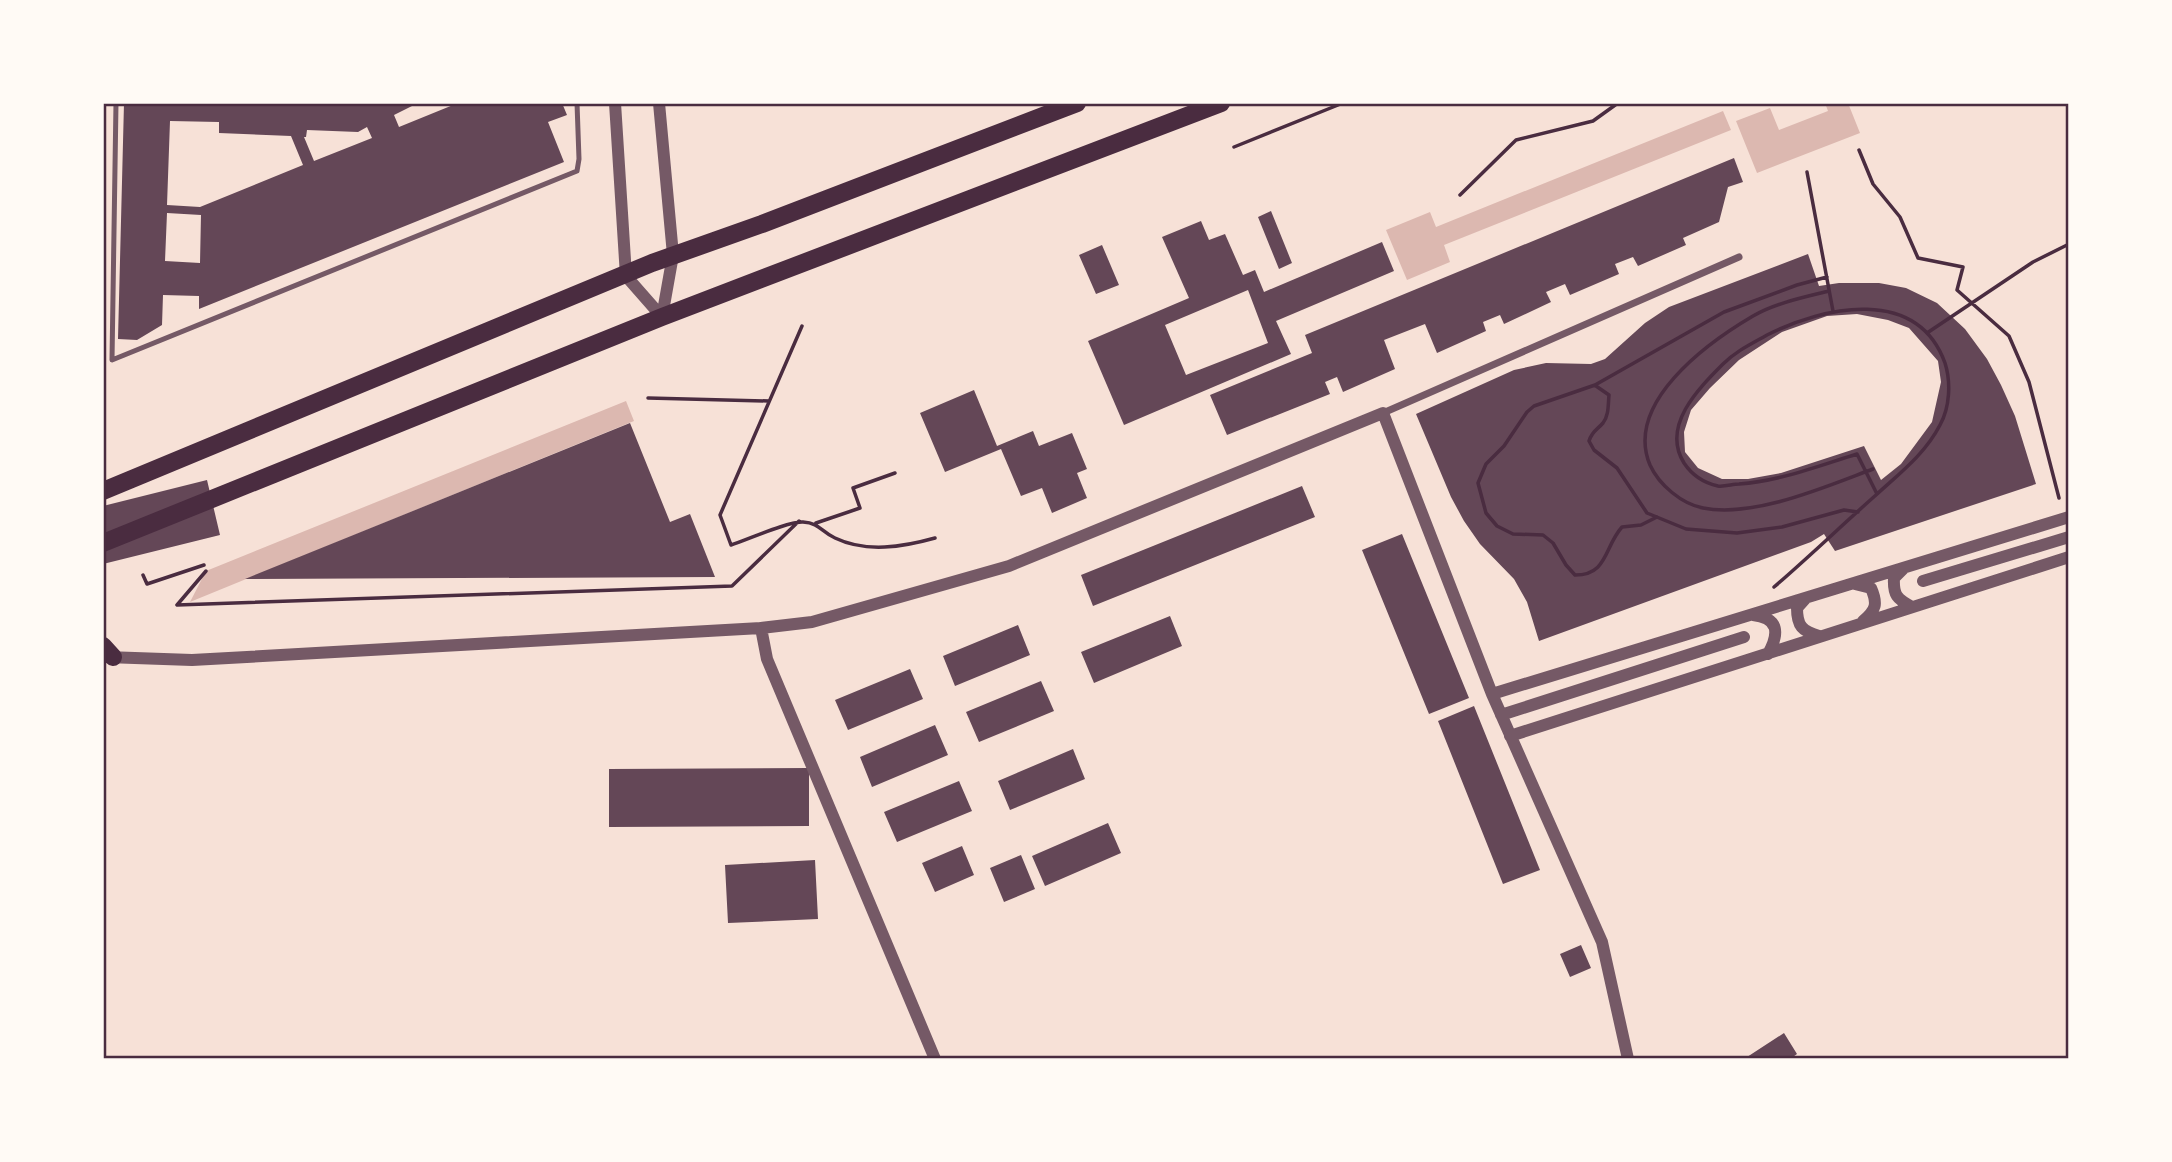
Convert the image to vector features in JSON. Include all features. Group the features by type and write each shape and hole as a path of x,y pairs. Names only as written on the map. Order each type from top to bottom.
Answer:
{"main road":[{"path":"103,491 673,255 775,219 1077,103"},
{"path":"106,546 662,317 1221,103"}],"street":[{"path":"615,103 626,276 662,317"},
{"path":"659,103 673,255 662,317"},
{"path":"107,653 192,660 761,628 812,622 1009,566 1383,413 1740,257"},
{"path":"1383,413 1492,694 1602,942 1628,1059"},
{"path":"1492,694 2069,517"},
{"path":"1923,581 2069,537"},
{"path":"1510,736 2069,556"},
{"path":"1903,568 1894,578 1894,593 1898,599 1912,607"},
{"path":"1853,584 1871,588 1876,603 1874,611 1860,624"},
{"path":"1805,598 1797,608 1797,621 1804,631 1819,636"},
{"path":"1751,615 1763,616 1771,621 1776,631 1776,639 1768,654"},
{"path":"761,628 767,659 935,1059"},
{"path":"1502,715 1744,637"}],"lane":[{"path":"116,103 112,360 577,171 577,103"}],"path":[{"path":"1234,147 1343,103"},
{"path":"1460,195 1516,140 1593,121 1618,103"},
{"path":"1859,150 1873,184 1900,217 1918,258 1962,267 1956,290 2009,336 2029,382 2059,498"},
{"path":"1807,172 1833,311"},
{"path":"1927,333 2033,262 2069,244"},
{"path":"1657,517 1641,525 1622,527 1614,536 1603,563 1587,575 1575,575 1553,542 1543,535 1513,534 1497,526 1486,513 1478,483 1486,464 1534,406 1595,385 1724,312 1826,275"},
{"path":"1829,291 1755,314 1680,369 1652,409 1644,433 1648,458 1659,479 1679,498 1702,508 1746,508 1808,493 1873,469"},
{"path":"1774,587 1858,512 1923,452 1941,424 1947,402 1949,375 1941,354 1927,333 1908,318 1878,311 1846,308 1819,313 1783,327 1736,352 1702,385 1681,417 1676,442 1692,475 1718,486 1752,483 1786,476 1857,454 1877,494"},
{"path":"802,326 720,515 732,545 799,521 816,523 860,508 853,488 895,473"},
{"path":"1595,385 1609,395 1608,412 1602,424 1591,432 1589,441 1594,450 1617,468 1647,513 1686,529 1737,533 1782,527 1844,510 1858,512"},
{"path":"648,398 769,401"},
{"path":"206,571 177,606 732,586 799,521"},
{"path":"816,523 830,536 856,546 890,546 935,538"},
{"path":"143,575 147,584 204,565"}],"shaded area":[{"path":"1825,103 1848,103 1860,133 1757,173 1736,121 1770,108 1779,130 1828,111"},
{"path":"1723,111 1731,130 1444,245 1450,262 1407,280 1386,230 1430,212 1436,227"},
{"path":"626,401 634,421 190,602 206,571"}],"building":[{"path":"124,103 418,103 394,115 399,127 458,103 562,103 567,115 548,122 564,162 199,309 199,296 163,295 162,325 137,340 118,339","holes":["170,121 219,122 219,133 291,136 303,165 200,207 167,205","367,127 372,138 314,161 304,137 307,130 358,132","167,213 201,215 200,263 165,261"]},
{"path":"1734,158 1743,182 1728,187 1719,222 1683,238 1686,245 1638,266 1633,257 1615,264 1619,274 1570,295 1565,284 1546,292 1551,302 1504,324 1500,315 1483,322 1486,331 1437,353 1425,324 1384,340 1395,369 1343,392 1337,377 1325,382 1330,394 1227,435 1210,395 1312,353 1305,335"},
{"path":"1271,211 1292,263 1279,269 1258,217"},
{"path":"1201,221 1209,240 1225,234 1243,275 1255,270 1264,292 1382,242 1394,271 1276,321 1291,354 1124,425 1088,341 1189,298 1162,237","holes":["1248,290 1268,343 1186,375 1165,325"]},
{"path":"1102,245 1119,285 1096,294 1079,255"},
{"path":"1808,254 1819,286 1879,283 1906,288 1937,303 1965,329 1987,359 2015,416 2036,484 1835,551 1824,534 1811,542 1539,641 1527,602 1514,579 1480,544 1464,521 1416,414 1514,370 1546,363 1591,364 1605,359 1645,323 1669,307","holes":["1857,314 1888,320 1909,328 1938,361 1941,382 1932,422 1901,464 1881,480 1864,446 1781,473 1748,479 1722,479 1698,468 1685,452 1684,432 1691,410 1739,360 1782,332 1827,316"]},
{"path":"974,390 997,446 1033,431 1039,446 1072,433 1087,469 1077,473 1087,498 1052,513 1042,488 1021,496 1001,449 945,472 920,413"},
{"path":"630,423 670,522 690,514 715,577 245,579"},
{"path":"207,480 220,535 103,564 103,506"},
{"path":"1302,486 1315,517 1093,606 1081,575"},
{"path":"1402,534 1469,698 1429,714 1362,550"},
{"path":"1170,616 1182,646 1094,683 1081,652"},
{"path":"1018,625 1030,655 955,686 943,656"},
{"path":"910,669 923,699 848,730 835,700"},
{"path":"1041,681 1054,711 979,742 966,712"},
{"path":"1474,706 1540,870 1503,884 1438,721"},
{"path":"935,725 948,755 872,787 860,757"},
{"path":"1073,749 1085,779 1010,810 998,781"},
{"path":"809,768 809,826 609,827 609,769"},
{"path":"959,781 972,811 897,842 884,812"},
{"path":"1108,823 1121,853 1045,886 1032,856"},
{"path":"962,846 974,875 935,892 922,863"},
{"path":"1021,855 1035,889 1004,902 990,868"},
{"path":"815,860 818,919 728,923 725,865"},
{"path":"1581,945 1591,968 1570,977 1560,954"},
{"path":"1784,1033 1797,1054 1790,1059 1744,1059"}]}
